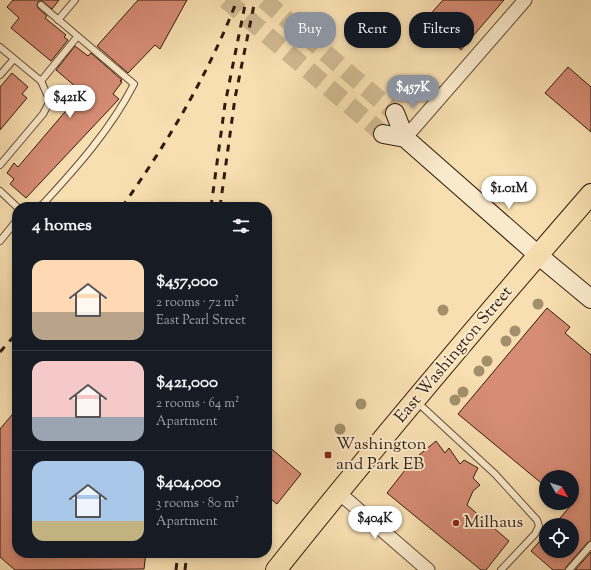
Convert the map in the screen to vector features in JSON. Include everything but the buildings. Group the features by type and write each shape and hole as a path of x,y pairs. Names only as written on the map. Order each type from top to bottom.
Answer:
{"main road":[{"path":"395,113 405,138 538,255 591,299"},
{"path":"383,134 405,138"},
{"name":"East Washington Street","path":"269,570 282,565 338,492 591,194"}],"street":[{"path":"405,138 524,0"},
{"path":"338,492 428,570"}],"lane":[{"path":"58,20 75,0"},
{"path":"41,5 134,84 124,103 102,135 45,202"},
{"path":"41,81 77,36"},
{"path":"0,47 41,81 50,101 43,114 0,165"},
{"path":"0,75 14,58"},
{"path":"0,191 12,202"},
{"path":"0,241 12,226"},
{"path":"415,400 495,474 536,520 539,526 535,534 502,570"},
{"path":"569,570 591,545"}],"tunnel":[{"path":"226,0 383,134"},
{"path":"264,0 395,113"}],"railway":[{"path":"126,202 171,133 186,107 214,55 237,0"},
{"path":"212,202 225,104 246,0"},
{"path":"221,202 235,98 255,0"},
{"path":"0,352 12,339"},
{"path":"176,570 177,558"},
{"path":"185,570 186,558"}],"place":[{"name":"Washington and Park EB","path":"328,455"},
{"name":"Milhaus","path":"456,523"}]}
